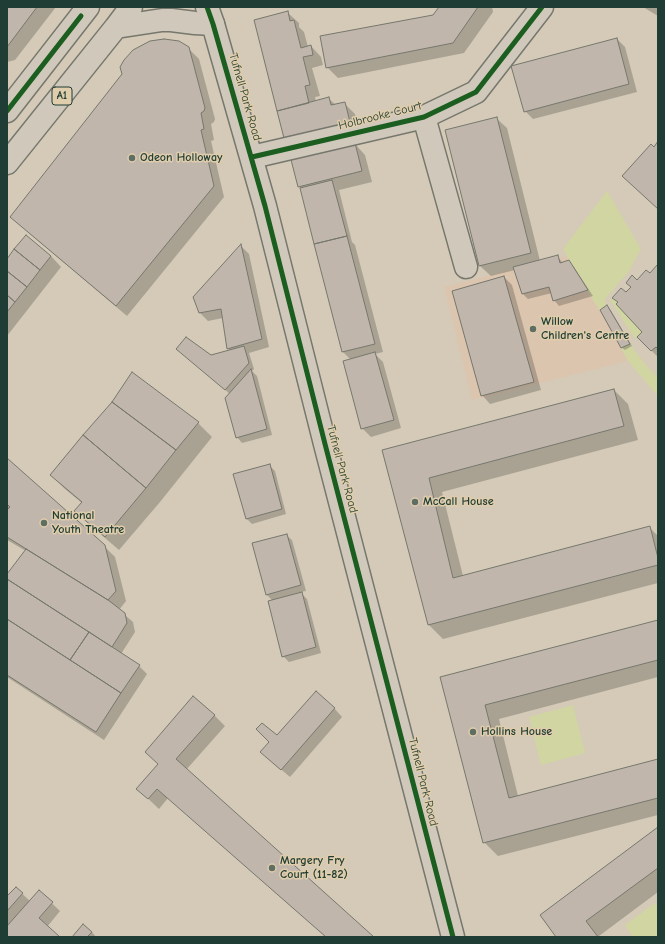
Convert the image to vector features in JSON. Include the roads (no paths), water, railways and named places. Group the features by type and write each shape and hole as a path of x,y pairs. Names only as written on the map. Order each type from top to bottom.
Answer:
{"main road":[{"path":"10,102 88,7"},
{"name":"A1","path":"7,163 116,28 131,7"},
{"name":"Holbrooke Court","path":"252,157 424,117 476,92 542,7"},
{"path":"116,28 162,20 195,23 210,15"},
{"name":"Tufnell Park Road","path":"210,15 266,206 325,444 453,937"},
{"name":"Holbrooke Court","path":"424,117 466,267"}],"place":[{"name":"Odeon Holloway","path":"132,158"},
{"name":"Willow Children's Centre","path":"533,329"},
{"name":"McCall House","path":"415,502"},
{"name":"National Youth Theatre","path":"44,523"},
{"name":"Hollins House","path":"473,732"},
{"name":"Margery Fry Court (11-82)","path":"272,868"}]}
